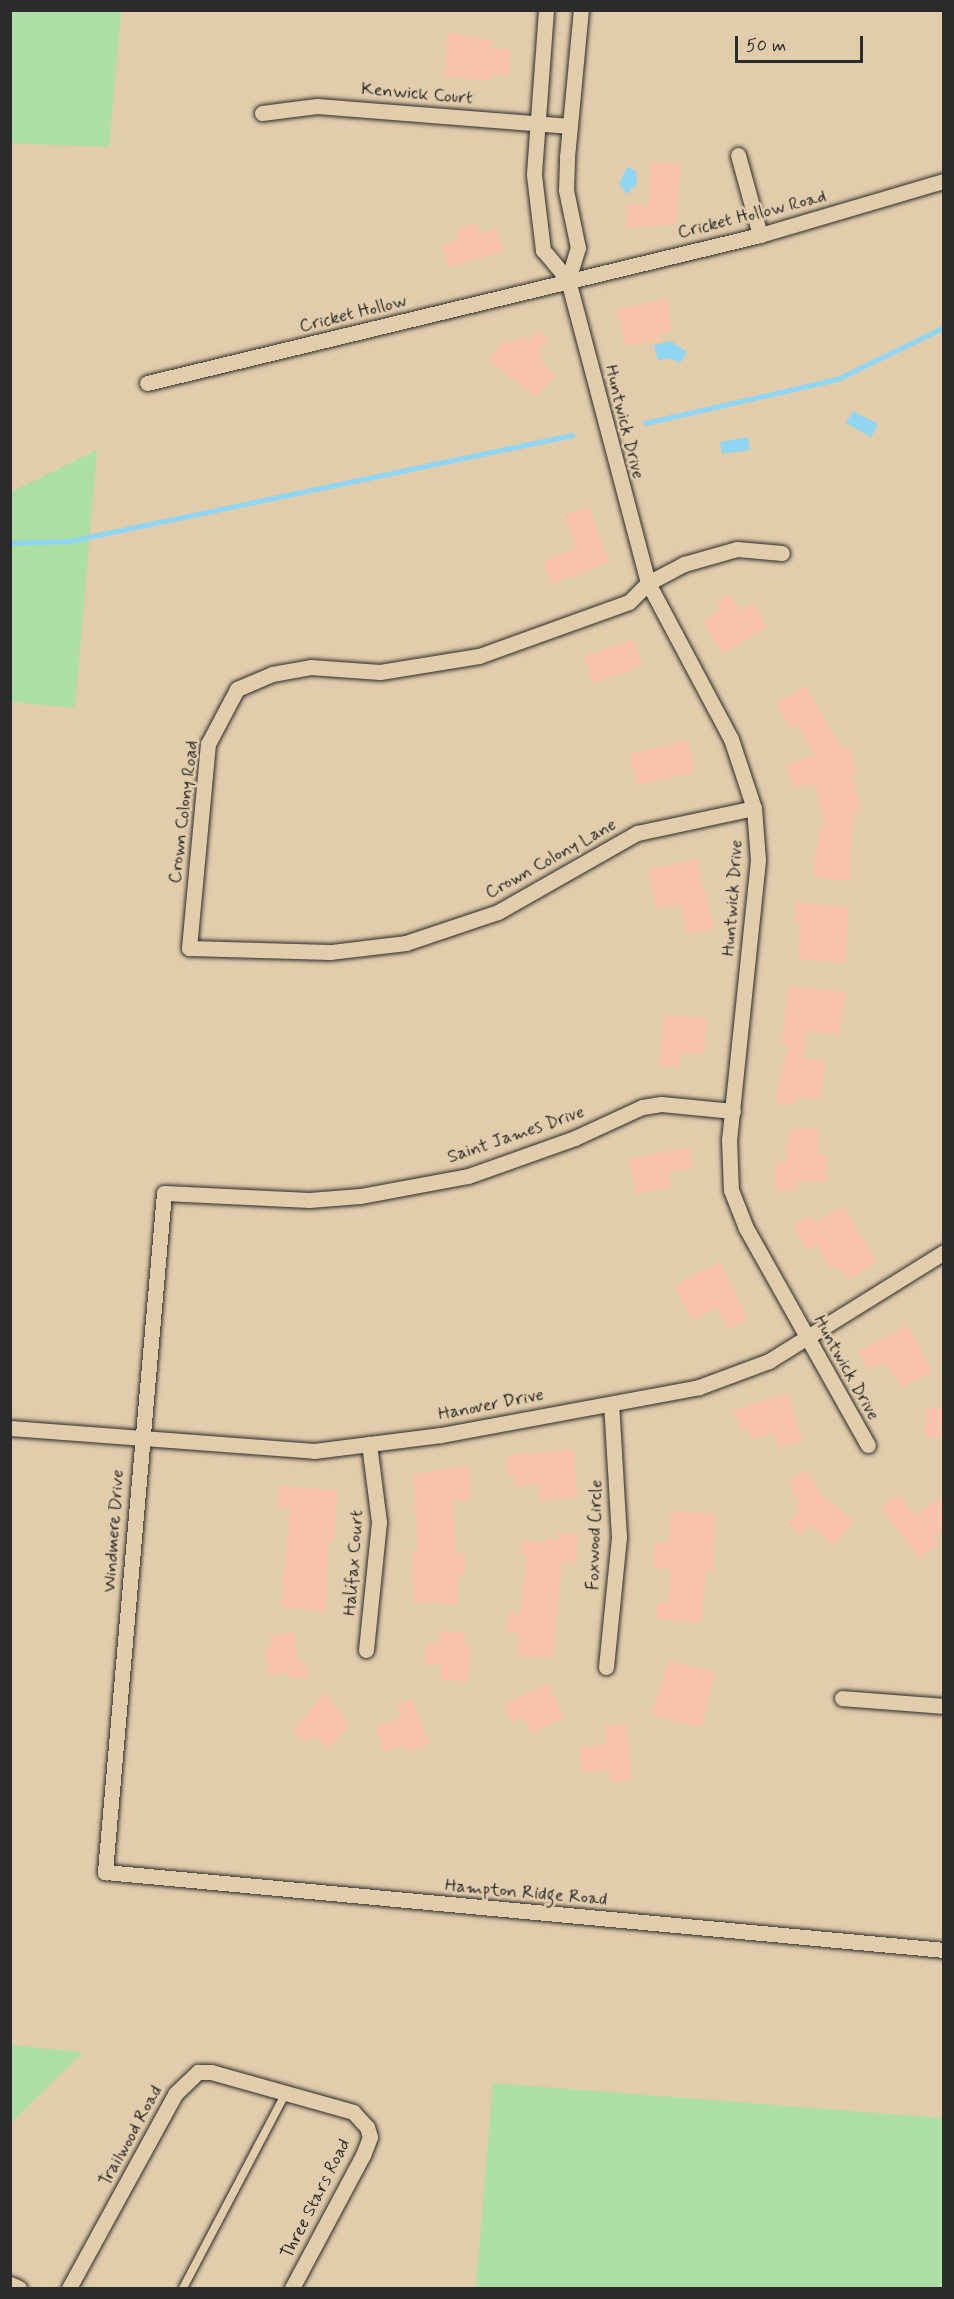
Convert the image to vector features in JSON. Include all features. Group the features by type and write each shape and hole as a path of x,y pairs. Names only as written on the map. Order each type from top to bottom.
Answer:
{"street":[{"name":"Huntwick Drive","path":"546,10 534,175 543,250 568,280 648,583 731,739 754,808 758,860 728,1170 731,1191 746,1228 806,1339 868,1445"},
{"path":"568,280 578,248 566,190 581,10"},
{"name":"Kenwick Court","path":"262,113 317,106 570,126"},
{"path":"738,155 760,235"},
{"name":"Cricket Hollow Road","path":"568,280 760,235 944,181"},
{"name":"Cricket Hollow","path":"147,383 568,280"},
{"name":"Crown Colony Road","path":"189,948 208,744 237,688 272,674 310,667 380,672 478,656 629,602 648,583 684,564 738,549 782,553"},
{"name":"Crown Colony Lane","path":"189,948 330,952 406,942 498,912 637,833 754,808"},
{"name":"Saint James Drive","path":"164,1193 309,1200 360,1196 468,1176 642,1107 661,1104 733,1111"},
{"name":"Windmere Drive","path":"105,1872 164,1193"},
{"name":"Hanover Drive","path":"10,1428 314,1451 611,1404 699,1387 769,1361 944,1252"},
{"name":"Foxwood Circle","path":"606,1667 619,1538 611,1404"},
{"name":"Halifax Court","path":"366,1650 379,1522 369,1444"},
{"path":"842,1698 944,1706"},
{"name":"Hampton Ridge Road","path":"105,1872 944,1950"},
{"name":"Trailwood Road","path":"69,2289 184,2082 198,2072 211,2072 353,2112 367,2127"},
{"name":"Three Stars Road","path":"292,2289 363,2155 370,2137 367,2127"},
{"path":"10,2284 19,2289"}],"lane":[{"path":"183,2289 286,2093"}],"green space":[{"path":"11,10 121,11 109,147 11,143"},
{"path":"97,450 75,708 11,702 11,492"},
{"path":"10,2045 83,2052 11,2123"},
{"path":"493,2083 943,2118 943,2288 476,2288"}],"water":[{"path":"627,167 636,171 637,183 627,194 619,184"},
{"path":"671,341 687,352 680,363 669,358 658,360 654,345"},
{"path":"853,411 878,424 871,437 846,423"},
{"path":"748,437 750,450 722,454 720,442"}],"building":[{"path":"448,32 492,40 491,48 510,50 508,76 490,74 490,81 444,76"},
{"path":"650,162 681,163 676,224 627,228 627,204 649,205"},
{"path":"477,223 479,233 496,228 503,252 448,267 442,244 459,239 456,229"},
{"path":"667,298 671,332 659,335 661,341 625,345 616,310"},
{"path":"537,331 548,340 538,352 543,357 540,361 555,375 536,397 488,360 505,339 510,343 523,336 528,341"},
{"path":"589,506 609,562 551,584 543,561 576,549 564,515"},
{"path":"730,594 740,611 753,603 767,627 722,654 703,621 720,610 715,602"},
{"path":"633,639 642,666 593,683 584,656"},
{"path":"806,686 842,749 849,747 856,772 852,773 861,810 853,812 850,881 813,877 819,828 825,828 814,783 793,788 786,764 815,756 797,725 791,729 776,703"},
{"path":"688,740 695,772 637,785 630,754"},
{"path":"697,859 714,929 687,934 681,904 656,909 648,869"},
{"path":"796,902 849,907 845,963 798,959 801,922 794,921"},
{"path":"788,986 847,992 838,1034 806,1031 804,1058 825,1060 821,1099 796,1097 795,1104 775,1102 788,1044 782,1044"},
{"path":"664,1015 707,1018 704,1054 681,1052 679,1068 660,1066"},
{"path":"819,1128 819,1155 827,1155 827,1182 796,1182 796,1191 775,1191 775,1163 785,1163 789,1129"},
{"path":"689,1147 693,1168 668,1173 670,1187 636,1194 629,1159"},
{"path":"843,1206 877,1262 847,1280 841,1270 829,1266 817,1245 808,1250 793,1226 811,1215 816,1223"},
{"path":"720,1262 748,1319 728,1329 717,1307 692,1320 674,1285"},
{"path":"908,1325 932,1372 902,1387 884,1362 868,1370 858,1351"},
{"path":"788,1393 802,1440 778,1448 773,1433 751,1439 748,1429 741,1432 734,1410"},
{"path":"944,1408 944,1437 926,1438 925,1409"},
{"path":"573,1449 578,1497 540,1501 538,1484 515,1486 514,1474 508,1475 506,1456"},
{"path":"469,1466 471,1499 453,1500 456,1553 466,1554 464,1575 458,1575 457,1604 413,1602 412,1551 418,1551 413,1474"},
{"path":"805,1470 821,1494 854,1521 833,1546 810,1524 800,1536 788,1523 799,1512 795,1507 800,1504 788,1481"},
{"path":"279,1486 338,1490 334,1542 328,1541 326,1611 281,1607 290,1508 277,1507"},
{"path":"900,1494 914,1515 944,1496 944,1531 934,1538 939,1545 919,1558 880,1507"},
{"path":"671,1510 715,1514 713,1572 706,1571 701,1623 656,1619 658,1602 668,1602 670,1569 653,1567 654,1547 657,1542 668,1543"},
{"path":"558,1532 578,1534 575,1563 562,1561 553,1658 517,1656 519,1633 507,1632 508,1614 520,1614 527,1555 520,1554 522,1540 545,1543 546,1538 557,1540"},
{"path":"439,1630 465,1633 464,1645 471,1646 467,1682 440,1679 441,1665 424,1663 426,1643 438,1644"},
{"path":"294,1632 298,1661 305,1660 308,1677 289,1679 289,1672 269,1675 265,1647 272,1646 270,1635"},
{"path":"669,1661 715,1672 702,1727 651,1715"},
{"path":"547,1683 564,1717 531,1734 523,1717 512,1722 503,1705"},
{"path":"324,1693 350,1724 329,1749 313,1735 307,1743 292,1731"},
{"path":"412,1699 429,1744 408,1752 405,1744 384,1752 375,1727 401,1717 396,1705"},
{"path":"626,1724 632,1780 610,1782 609,1770 582,1773 579,1747 606,1744 604,1726"}],"waterway":[{"path":"645,423 837,379 944,327"},
{"path":"10,543 69,541 572,435"}]}
